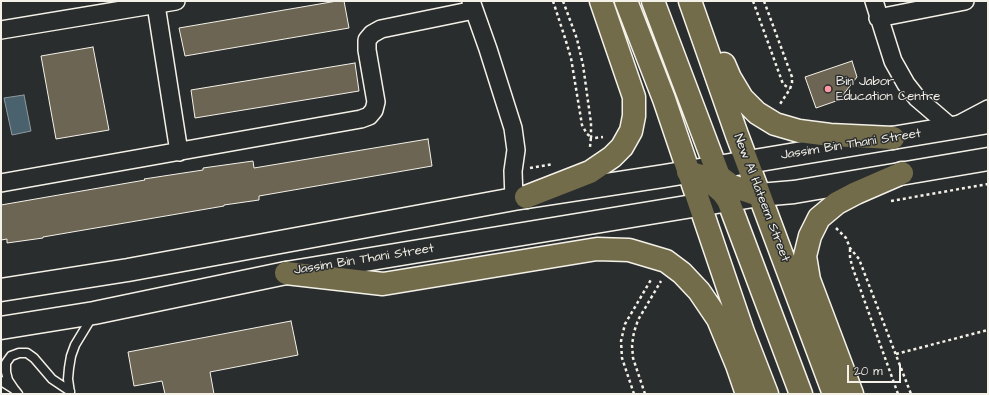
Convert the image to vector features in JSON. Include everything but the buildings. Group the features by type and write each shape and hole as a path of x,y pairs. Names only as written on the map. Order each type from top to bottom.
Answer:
{"main road":[{"path":"520,198 590,172 612,157 622,147 631,131 634,116 634,97 601,1"},
{"path":"626,1 664,99 743,332 767,394"},
{"path":"653,1 715,167 719,176 732,186 759,195 794,192 988,159"},
{"name":"New Al Hateem Street","path":"690,1 759,195 834,394"},
{"path":"701,1 730,78 742,98 757,113 775,124 799,131 830,135 893,138"},
{"name":"Jassim Bin Thani Street","path":"688,172 988,122"},
{"path":"1,290 151,266 520,198 688,172 705,178 723,193 728,200 801,394"},
{"path":"852,394 809,280 805,256 810,236 819,218 837,203 902,173"},
{"name":"Jassim Bin Thani Street","path":"1,328 94,313 286,273 759,195"},
{"path":"286,273 383,284 597,249 629,250 666,261 682,273 699,291 718,319 747,394"}],"street":[{"path":"1,30 176,1"},
{"path":"874,1 878,18 893,61 906,84 917,98 952,128 988,109"},
{"path":"878,18 965,1"},
{"path":"156,5 179,152"},
{"path":"1,184 361,119 369,116 374,110 376,102 367,50 367,40 372,34 381,29 472,6 513,128 516,150 513,171 520,198"},
{"path":"963,163 988,168"}],"lane":[{"path":"70,392 69,368 71,356 75,345 94,313"},
{"path":"16,392 8,380 6,364 11,356 19,353 27,353 34,358 52,379 70,392"},
{"path":"1,381 16,392"}],"path":[{"path":"553,1 566,38 571,58 582,125 587,134 591,137"},
{"path":"563,1 577,39 583,65 592,123 591,143 589,150"},
{"path":"753,1 783,84 790,89"},
{"path":"764,1 792,78 790,89 779,106"},
{"path":"513,171 558,163"},
{"path":"889,201 988,184"},
{"path":"833,225 846,238 850,248 859,259 911,394"},
{"path":"850,248 852,266 898,394"},
{"path":"634,394 622,358 620,341 625,324 654,275"},
{"path":"645,394 633,358 632,345 638,320 662,278"},
{"path":"896,354 988,330"}],"water":[{"path":"24,95 31,131 12,135 4,98"}],"place":[{"name":"Bin Jabor Education Centre","path":"828,89"}]}
